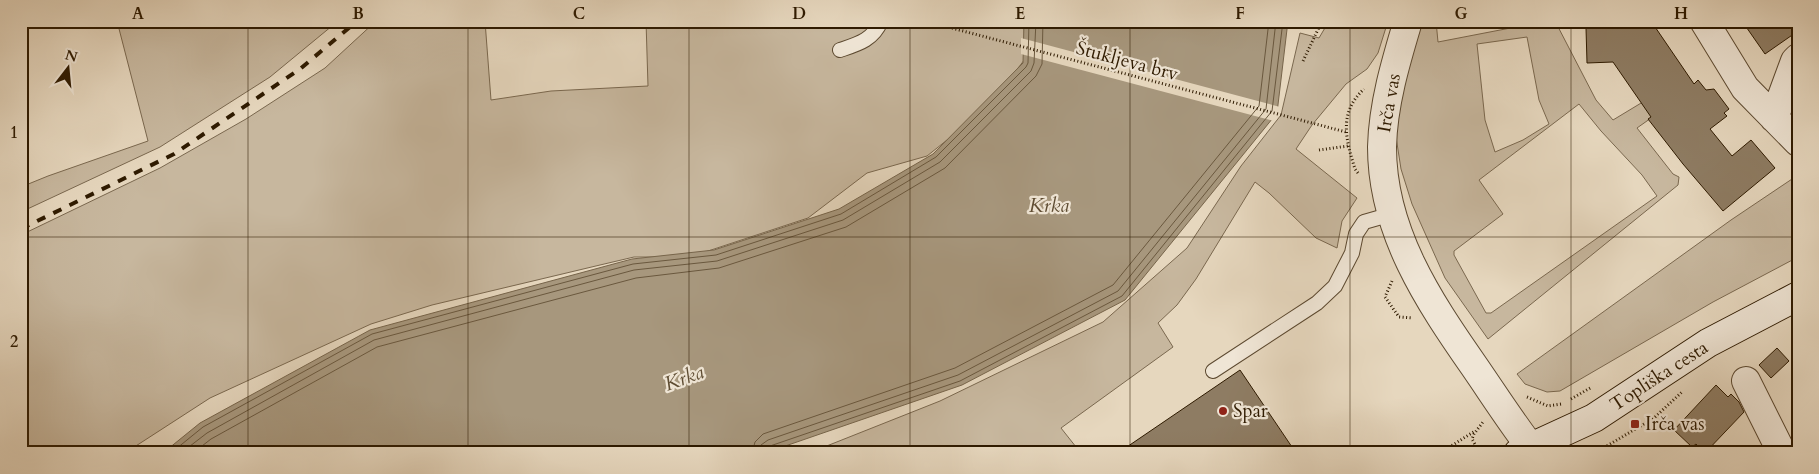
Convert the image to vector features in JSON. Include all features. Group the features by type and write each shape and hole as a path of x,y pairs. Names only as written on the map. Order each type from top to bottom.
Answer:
{"street":[{"name":"Irča vas","path":"1408,21 1384,119 1382,149 1392,214 1405,251 1423,289 1528,451"},
{"path":"1704,21 1745,88 1798,142"},
{"path":"1774,118 1795,61 1798,58"},
{"name":"Topliška cesta","path":"1528,451 1594,418 1708,343 1798,296"},
{"path":"1746,381 1782,453"}],"lane":[{"path":"840,50 866,41 877,31 881,21"},
{"path":"1213,372 1317,303 1335,286 1352,253 1356,234 1364,222 1392,214"}],"path":[{"name":"Štukljeva brv","path":"925,21 1346,132"},
{"path":"1303,61 1322,21"},
{"path":"1319,150 1348,146"},
{"path":"1385,297 1399,317"},
{"path":"1440,453 1480,428 1472,438 1480,453"}],"shaded area":[{"path":"117,21 338,21 270,77 160,147 21,212 21,187 148,141"},
{"path":"376,21 485,21 491,100 551,91 648,86 646,21 1024,21 1025,59 987,108 927,156 867,173 808,218 705,252 665,257 634,257 432,305 371,324 210,398 125,453 21,453 21,235 160,168 246,119 325,68"},
{"path":"1329,21 1388,21 1378,53 1367,69 1346,84 1312,125 1296,149 1357,198 1342,221 1337,248 1316,238 1255,182 1196,279 1177,305 1158,323 1173,347 1061,428 1079,453 809,453 940,401 1103,322 1187,248 1241,166 1281,115 1300,33 1319,38"},
{"path":"1418,21 1436,21 1438,42 1526,25 1525,21 1555,21 1596,100 1613,120 1666,88 1678,99 1637,128 1673,174 1679,177 1678,185 1488,339 1445,278 1412,204 1401,169 1394,124","holes":["1527,37 1539,100 1549,124 1523,140 1495,152 1485,120 1477,44","1579,104 1642,175 1657,196 1491,313 1486,313 1454,255 1454,251 1503,214 1479,180"]},
{"path":"1798,175 1798,257 1713,302 1560,391 1547,392 1525,384 1517,374 1731,220"}],"water":[{"name":"Krka","path":"1024,21 1288,21 1277,113 1125,300 962,385 765,453 163,453 200,423 370,330 632,259 714,250 839,209 933,154 1023,63"}],"pier":[{"path":"1021,38 1280,107 1280,114 1274,121 1021,54"}],"building":[{"path":"1621,21 1651,21 1694,84 1698,80 1706,90 1714,89 1729,109 1724,113 1727,116 1710,129 1732,156 1751,140 1775,168 1723,211 1648,119 1651,117 1613,62 1587,63 1586,28 1624,26"},
{"path":"1742,21 1798,21 1798,31 1765,54"},
{"path":"1777,348 1789,361 1771,378 1759,365"},
{"name":"Spar","path":"1240,370 1296,453 1118,453"},
{"path":"1716,385 1728,397 1731,394 1739,402 1744,412 1705,453 1696,444 1692,447 1674,430"}],"railway":[{"path":"21,229 174,154 300,69 357,21"}],"place":[{"name":"Spar","path":"1223,411"},
{"name":"Irča vas","path":"1635,424"}]}
